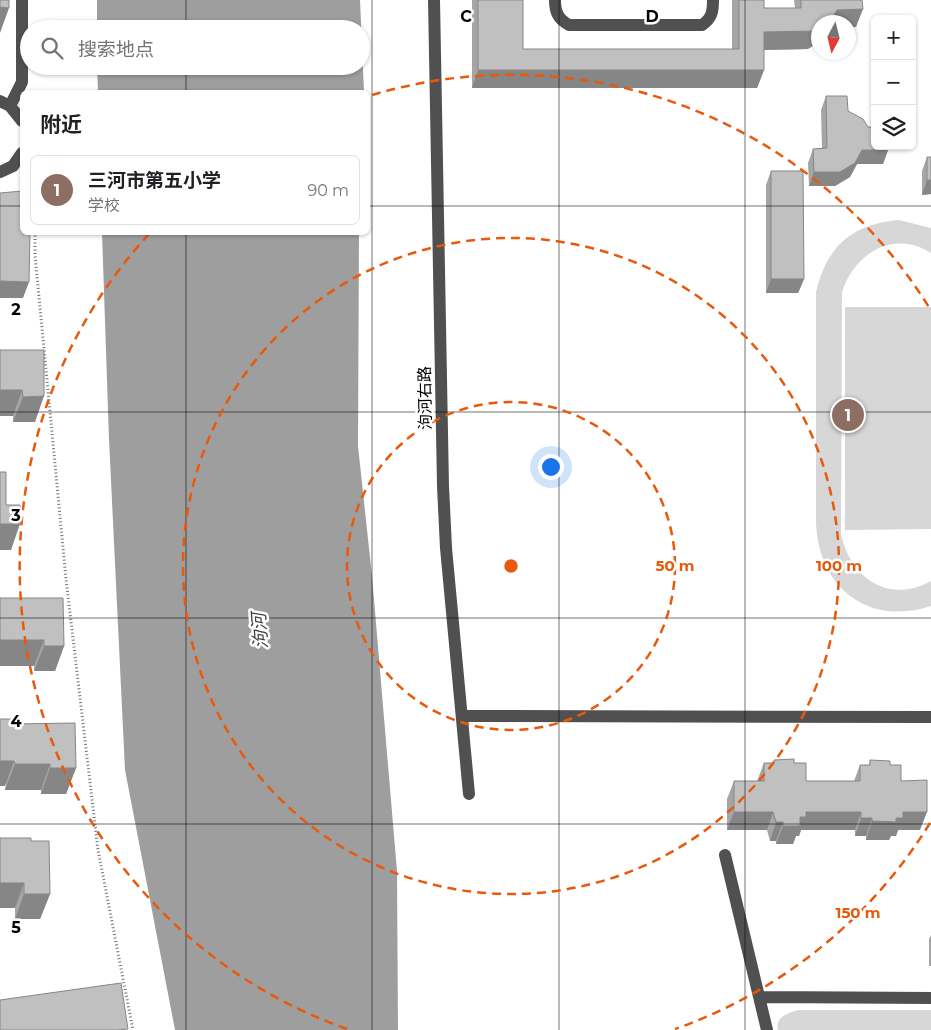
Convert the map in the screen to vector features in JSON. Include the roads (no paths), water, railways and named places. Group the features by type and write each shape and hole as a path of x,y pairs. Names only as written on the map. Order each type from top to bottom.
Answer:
{"street":[{"path":"22,0 22,20"},
{"name":"泃河右路","path":"434,0 443,486 446,548 469,794"},
{"path":"555,0 555,9 560,20 569,25 702,25 709,20 713,12 713,0"},
{"path":"20,119 5,103 22,82 22,75"},
{"path":"0,172 13,166 20,156"},
{"path":"462,716 931,717"},
{"path":"725,855 767,1030"},
{"path":"759,997 931,998"}],"water":[{"path":"97,0 360,0 361,20 97,20"},
{"path":"97,75 363,75 364,90 98,90"},
{"name":"泃河","path":"102,235 359,235 358,446 372,576 397,871 398,1030 175,1030 125,770 109,439"}],"place":[{"name":"三河市第五小学","path":"848,415"}]}
